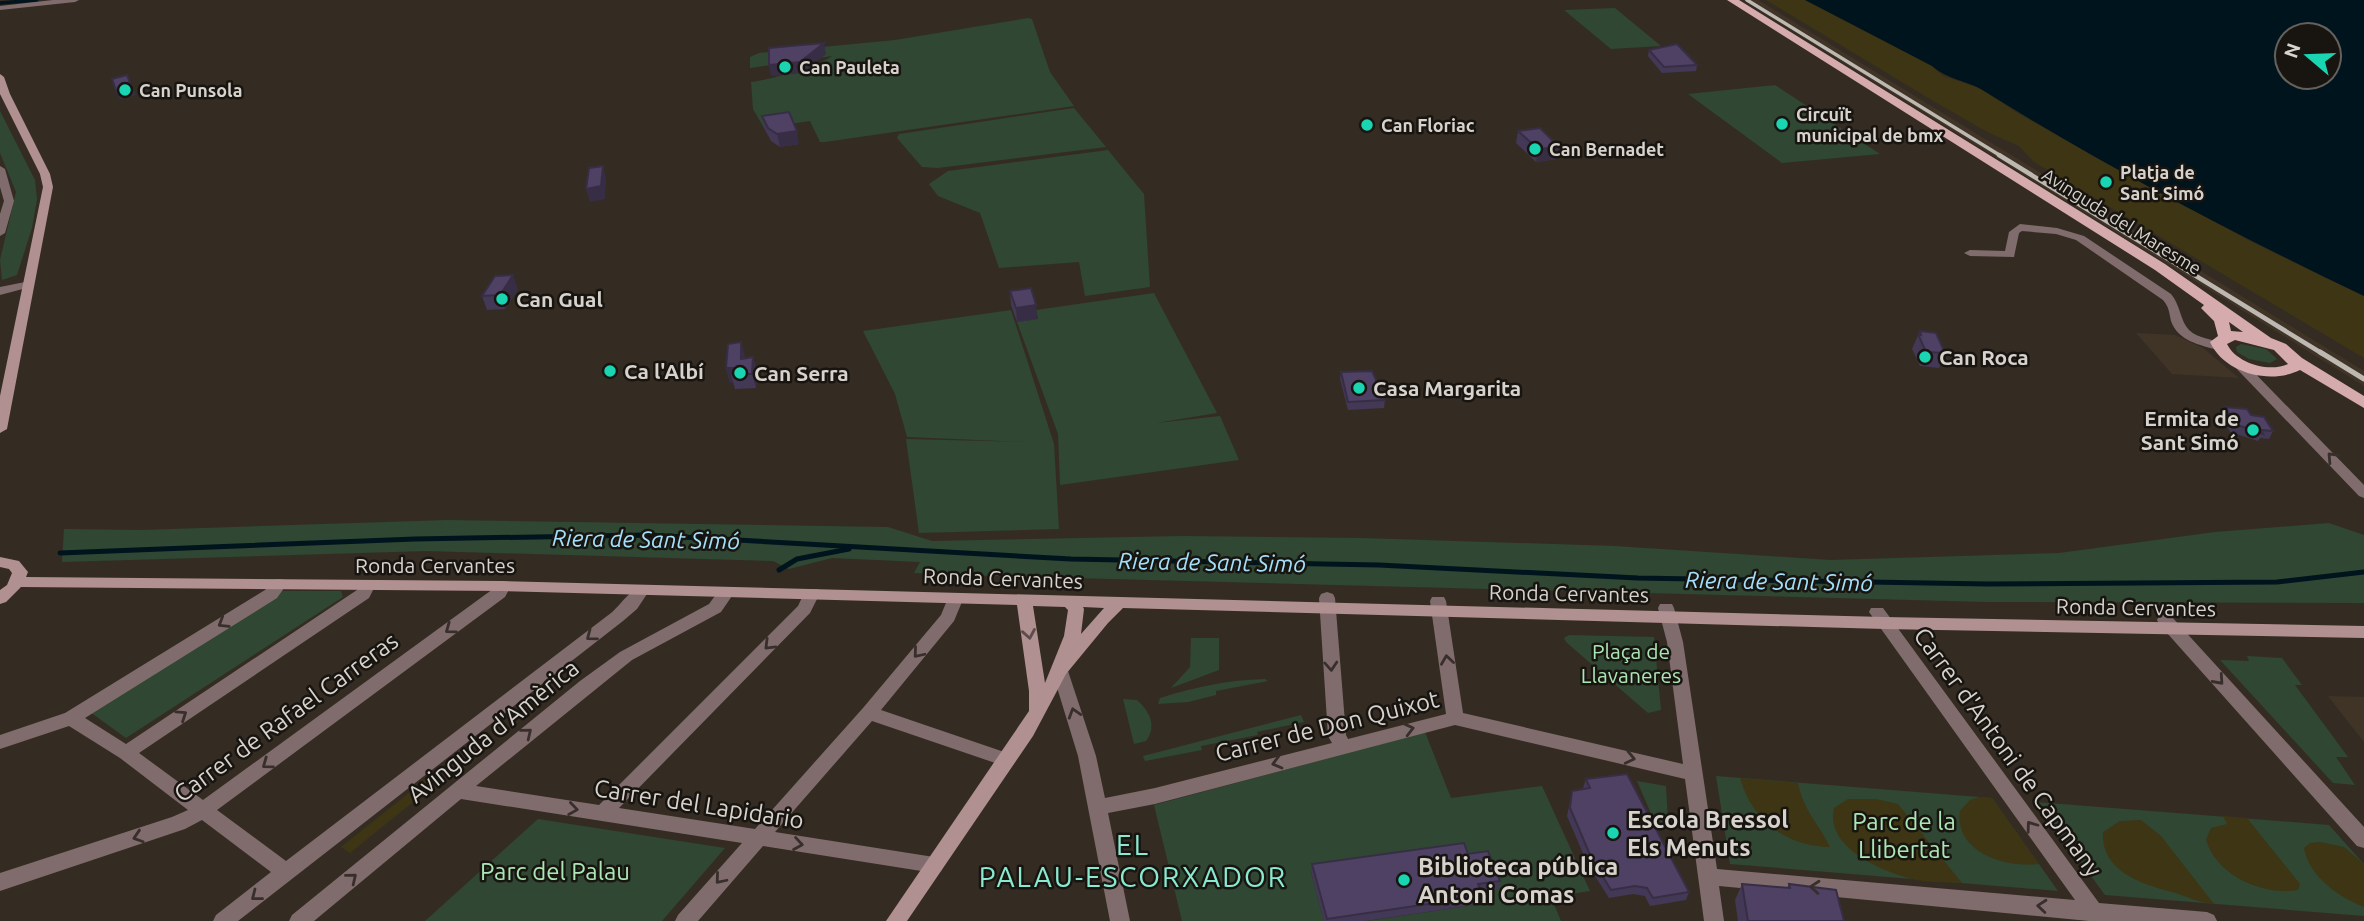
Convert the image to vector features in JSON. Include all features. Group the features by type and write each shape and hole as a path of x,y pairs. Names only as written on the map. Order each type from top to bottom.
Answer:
{"main road":[{"name":"Avinguda del Maresme","path":"1732,0 2208,297 2266,341 2291,354 2284,368"},
{"name":"Avinguda del Maresme","path":"1954,140 2214,312 2224,325 2222,341 2237,362"},
{"path":"2222,341 2244,335 2266,341"},
{"path":"2237,362 2284,368 2364,403"},
{"path":"2284,368 2364,410"}],"street":[{"path":"0,10 75,0"},
{"path":"0,84 4,103 45,174 48,187 0,429"},
{"path":"0,169 9,201 3,211 0,233"},
{"name":"Avinguda del Maresme","path":"1970,253 2010,255 2014,232 2020,227 2072,235 2167,297 2178,309 2179,325 2184,331 2222,341"},
{"path":"0,291 30,284"},
{"path":"2237,362 2298,425 2316,439 2364,493"},
{"path":"2267,391 2263,381 2284,368"},
{"path":"0,562 19,569 18,582 0,598"},
{"name":"Ronda Cervantes","path":"18,582 503,586 1069,601 1327,603 2169,624 2364,632"},
{"path":"0,742 71,718 271,594 279,584"},
{"path":"126,753 363,594 367,586"},
{"name":"Carrer de Rafael Carreras","path":"0,882 178,823 201,812 499,593 503,586"},
{"name":"Avinguda d'Amèrica","path":"223,921 617,617 631,605 640,591"},
{"name":"Avinguda d'Amèrica","path":"299,921 616,664 715,608 726,593"},
{"path":"602,814 804,609 811,593"},
{"path":"685,921 869,713 948,617 956,597"},
{"path":"1024,600 1038,691 1037,715"},
{"path":"896,921 1037,715 1060,671 1077,619 1076,609 1069,601"},
{"path":"1060,671 1101,619 1121,602"},
{"path":"1327,603 1337,736 1343,746"},
{"path":"1439,606 1455,718"},
{"path":"1667,612 1675,642 1714,921"},
{"name":"Carrer d'Antoni de Capmany","path":"1881,617 2097,916"},
{"path":"2169,624 2364,840"},
{"path":"1060,671 1087,756 1120,921"},
{"path":"869,713 1006,760"},
{"path":"71,718 126,753 201,812 286,872"},
{"name":"Carrer de Don Quixot","path":"1097,807 1156,796 1455,718 1692,773"},
{"name":"Carrer del Lapidario","path":"457,791 934,865"},
{"path":"1709,877 2097,916 2207,921"}],"shaded area":[{"path":"1743,0 1758,0 2364,371 2364,386"},
{"path":"2136,333 2175,335 2203,348 2239,378 2172,374"},
{"path":"2328,696 2364,697 2364,742"}],"green space":[{"path":"1615,8 1661,46 1611,49 1564,10"},
{"path":"1032,19 1050,72 1074,106 825,142 820,142 810,121 764,128 753,109 751,82 793,72 832,56 750,68 750,57 759,53 895,40"},
{"name":"Circuït municipal de bmx","path":"1775,85 1880,154 1782,163 1688,94"},
{"path":"1074,108 1106,147 938,168 922,167 897,138 899,134"},
{"path":"0,111 35,180 37,199 32,228 17,275 2,280 0,260 16,192 0,153"},
{"path":"1108,150 1144,194 1150,287 1085,296 1079,262 999,268 980,213 938,196 929,184 948,171"},
{"path":"1154,293 1217,413 1156,423 1220,416 1239,460 1060,485 1058,434 1017,322 1038,319 1036,310"},
{"path":"1011,310 1054,444 1059,529 919,533 906,439 1025,442 907,437 895,394 863,331"},
{"path":"2241,344 2266,349 2277,359 2270,363 2249,359 2237,352 2236,347"},
{"path":"447,520 888,527 932,541 1183,536 1362,538 1615,546 1830,560 2059,553 2215,532 2329,523 2364,535 2364,603 1987,602 957,575 914,573 920,562 832,558 789,569 773,561 427,551 62,562 64,529 142,530"},
{"path":"282,591 341,591 343,597 126,738 90,712"},
{"name":"Plaça de Llavaneres","path":"1569,635 1654,637 1661,710 1648,713 1566,642 1564,638"},
{"path":"1191,638 1219,638 1219,670 1171,688 1190,667"},
{"path":"2247,656 2282,658 2302,685 2295,685 2348,757 2336,757 2355,785 2333,783 2220,660 2249,661"},
{"path":"1265,679 1268,681 1216,691 1216,695 1188,702 1158,704 1160,698 1199,687"},
{"path":"1123,699 1137,700 1148,714 1151,730 1146,741 1134,744"},
{"path":"1301,715 1304,722 1257,732 1258,735 1201,746 1202,750 1145,761 1143,756"},
{"path":"1425,732 1451,798 1542,786 1590,891 1551,897 1561,921 1367,921 1481,904 1477,892 1498,888 1311,872 1324,921 1182,921 1154,805"},
{"name":"Parc de la Llibertat","path":"1716,776 1992,798 2058,891 1730,864"},
{"path":"1637,781 1666,786 1668,822 1655,823"},
{"path":"2036,802 2329,825 2364,864 2364,916 2105,895"},
{"name":"Parc del Palau","path":"538,819 725,848 662,921 425,921"}],"sand":[{"name":"Platja de Sant Simó","path":"1766,0 1805,0 1868,31 1932,66 1943,76 1980,88 2019,114 2250,241 2364,296 2364,358 2034,162 2019,146 1989,133 1935,102"},
{"path":"430,776 439,781 350,853 341,847"},
{"path":"1740,778 1798,783 1808,809 1830,847 1799,842 1773,828 1753,806"},
{"path":"1979,797 1992,798 2039,864 2026,865 1998,860 1985,855 1965,838 1960,826 1960,811 1970,800"},
{"path":"1848,799 1876,799 1898,804 1962,883 1912,879 1858,856 1838,835 1834,822 1834,808"},
{"path":"2223,816 2247,818 2300,884 2298,890 2270,890 2256,886 2243,881 2220,864 2206,840 2211,828 2227,824"},
{"path":"2141,820 2161,836 2214,904 2148,885 2125,874 2116,866 2104,845 2103,832 2120,821"},
{"path":"2320,842 2344,847 2364,864 2364,907 2335,892 2312,868 2304,848 2310,843"}],"water":[{"path":"1805,0 2364,0 2364,296 2171,199 1984,91 1944,74"}],"building":[{"path":"824,43 800,62 769,65 769,48"},
{"path":"1677,44 1697,65 1664,67 1649,50"},
{"path":"127,75 132,89 117,93 112,79"},
{"path":"789,112 797,131 777,134 768,128 762,116"},
{"path":"1540,128 1559,147 1538,149 1518,131"},
{"path":"603,166 601,186 586,189 589,168"},
{"path":"513,275 500,295 482,296 495,276"},
{"path":"1031,288 1036,305 1016,308 1010,291"},
{"path":"1920,331 1936,333 1945,353 1926,352 1918,334 1921,335"},
{"path":"741,342 741,359 753,357 752,374 731,374 733,368 726,368 728,344"},
{"path":"1372,371 1385,400 1348,402 1341,372"},
{"path":"2225,407 2247,409 2251,415 2264,417 2273,431 2261,430 2263,434 2235,424"},
{"name":"Escola Bressol Els Menuts","path":"1627,774 1689,892 1653,898 1647,888 1635,886 1611,890 1591,857 1570,808 1572,791 1590,788 1586,779"},
{"name":"Biblioteca pública Antoni Comas","path":"1464,843 1468,854 1488,851 1500,881 1478,884 1483,896 1327,919 1312,864"},
{"path":"1742,884 1790,888 1789,884 1836,890 1844,921 1748,921"}],"waterway":[{"path":"0,3 37,0"},
{"name":"Riera de Sant Simó","path":"60,553 415,539 648,535 1071,559 1379,565 1638,578 1988,584 2277,582 2364,572"},
{"path":"779,570 797,559 849,549"}],"railway":[{"path":"1747,0 2001,156"},
{"path":"1999,155 2323,354"},
{"path":"2320,352 2364,379"}],"place":[{"name":"Can Pauleta","path":"785,67"},
{"name":"Can Punsola","path":"125,90"},
{"name":"Circuït municipal de bmx","path":"1782,124"},
{"name":"Can Floriac","path":"1367,125"},
{"name":"Can Bernadet","path":"1535,149"},
{"name":"Platja de Sant Simó","path":"2106,182"},
{"name":"Can Gual","path":"502,299"},
{"name":"Can Roca","path":"1925,357"},
{"name":"Ca l'Albí","path":"610,371"},
{"name":"Can Serra","path":"740,373"},
{"name":"Casa Margarita","path":"1359,388"},
{"name":"Ermita de Sant Simó","path":"2253,430"},
{"name":"Escola Bressol Els Menuts","path":"1613,833"},
{"name":"Biblioteca pública Antoni Comas","path":"1404,880"}],"district":[{"name":"EL PALAU-ESCORXADOR","path":"1133,860"}]}
